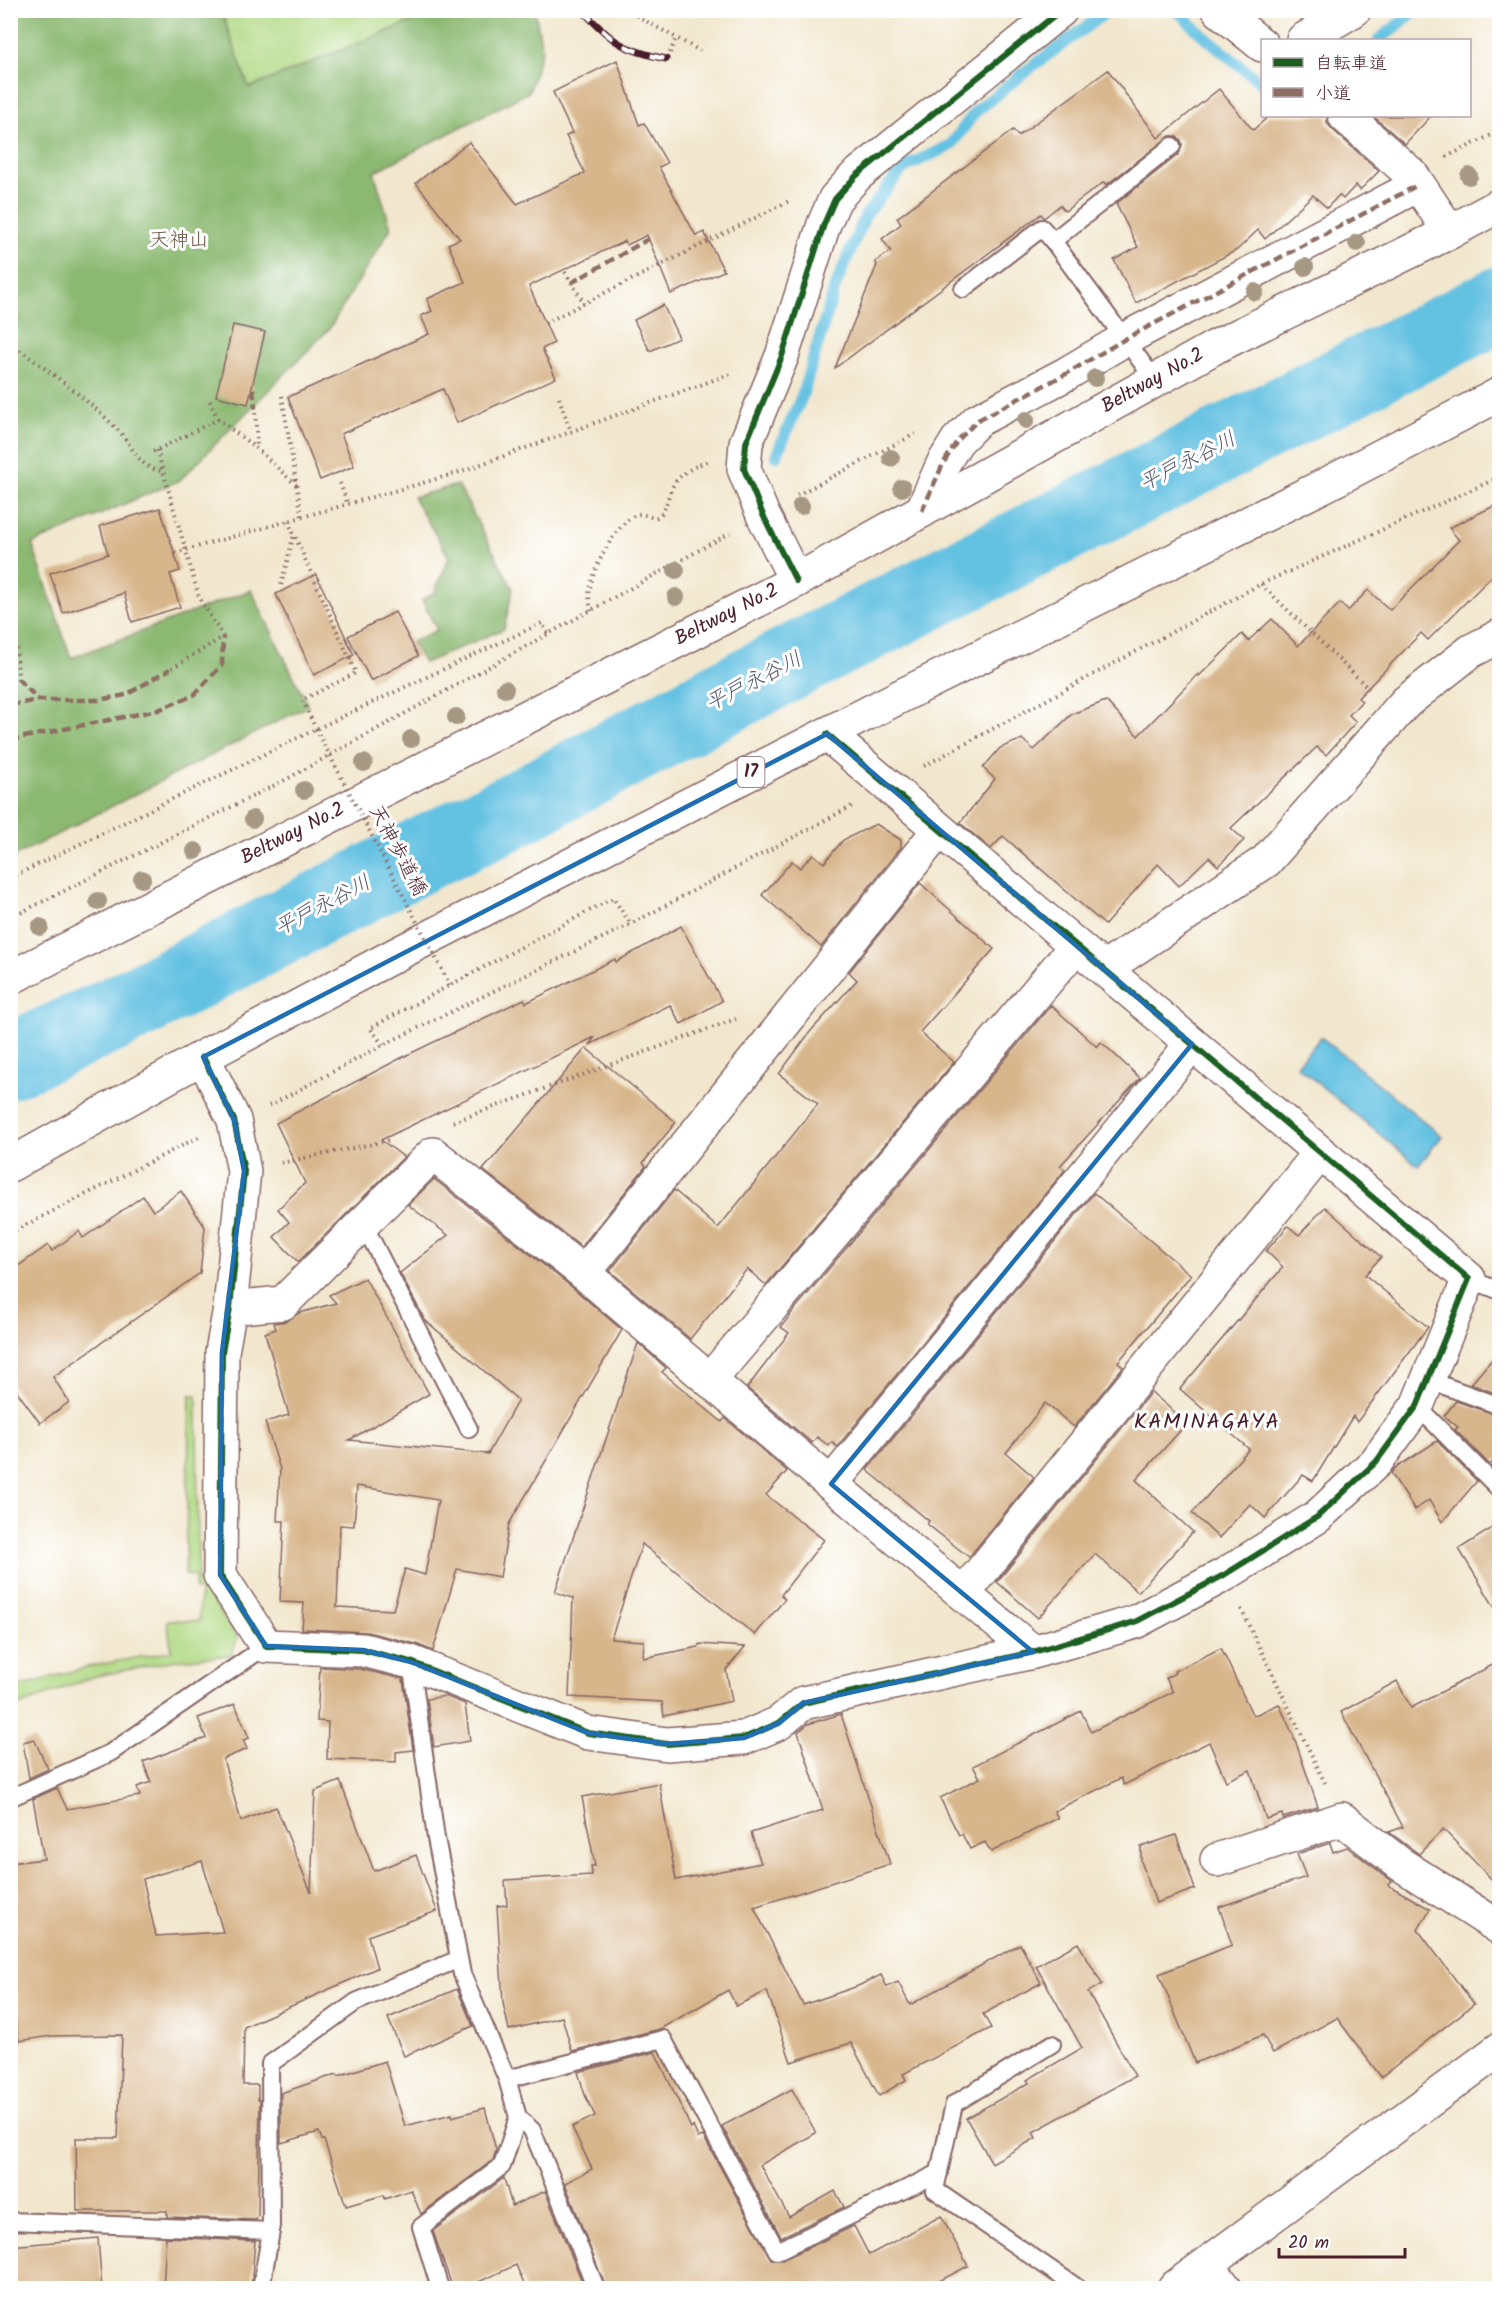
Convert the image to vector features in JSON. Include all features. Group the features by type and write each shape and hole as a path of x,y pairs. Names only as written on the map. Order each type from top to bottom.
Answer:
{"street":[{"path":"796,581 763,515 744,469 746,443 782,356 824,224 835,199 856,176 1061,10"},
{"path":"1220,10 1261,43"},
{"path":"1305,39 1354,10"},
{"path":"1346,117 1412,175 1450,232"},
{"path":"922,511 943,464 957,441 978,420 1066,374 1125,339 1418,185"},
{"name":"Beltway No.2","path":"10,978 796,581 1154,379 1500,205"},
{"name":"17","path":"10,1165 203,1057 408,948 826,734 1319,488 1500,394"},
{"path":"1104,969 1266,861 1406,702 1471,651 1500,636"},
{"path":"203,1057 234,1120 244,1171 230,1308 222,1352 220,1575 266,1646 363,1650 411,1662 588,1733 667,1744 744,1738 779,1723 803,1703 1033,1652 1135,1622 1224,1575 1317,1517 1376,1462 1423,1393 1469,1279 826,734"},
{"path":"584,1274 939,830"},
{"path":"710,1380 1076,946"},
{"path":"831,1484 1192,1044"},
{"path":"964,1593 1320,1153"},
{"path":"230,1308 283,1303 433,1154 584,1274 1033,1652"},
{"path":"1217,1860 1342,1819 1399,1863 1500,1928"},
{"path":"1174,2289 1216,2277 1496,2056"}],"lane":[{"path":"1053,241 1173,146"},
{"path":"963,289 1042,228 1154,379"},
{"path":"363,1223 469,1429"},
{"path":"1469,1279 1500,1291"},
{"path":"1423,1393 1500,1406"},
{"path":"1423,1393 1500,1491"},
{"path":"10,1798 110,1753 266,1646"},
{"path":"411,1662 436,1838 462,1974 507,2079 518,2116 532,2130 596,2289"},
{"path":"261,2289 271,2231 270,2064 356,2002 459,1959"},
{"path":"507,2079 663,2039 777,2251 939,2174"},
{"path":"1052,2044 954,2104 935,2190 1078,2289"},
{"path":"440,2289 421,2227 502,2166 518,2116"},
{"path":"10,2221 271,2231"}],"path":[{"path":"347,10 348,13 358,10"},
{"path":"626,10 700,51"},
{"path":"670,53 676,38"},
{"path":"545,322 792,200"},
{"path":"565,272 584,303"},
{"path":"10,343 80,395 118,430 148,468 163,471"},
{"path":"175,553 454,474 737,372"},
{"path":"282,396 302,518"},
{"path":"559,398 571,432"},
{"path":"210,401 218,419 257,449 297,486"},
{"path":"255,407 257,449"},
{"path":"170,669 223,637 199,597 163,471 155,451 218,419"},
{"path":"591,611 590,588 613,534 634,515 642,514 651,518 659,516 672,485 681,474 746,443"},
{"path":"10,1233 631,924 1261,584 1500,477"},
{"path":"340,483 348,505"},
{"path":"281,585 294,534 288,521"},
{"path":"1261,584 1395,714"},
{"path":"10,613 16,630 18,679"},
{"path":"10,878 316,729 542,623 548,634"},
{"path":"382,1046 370,1028 451,987 613,898 631,924"},
{"path":"446,1124 746,1016"},
{"path":"244,1171 402,1137"},
{"path":"1224,1575 1342,1819"}],"highlighted area":[{"path":"827,734 1192,1044 831,1484 1033,1652 803,1703 779,1723 744,1738 667,1744 588,1733 411,1662 363,1650 266,1646 220,1575 222,1352 244,1171 234,1120 203,1057"}],"green space":[{"path":"221,10 437,11 249,88"},
{"name":"天神山","path":"11,11 221,11 249,88 437,11 535,11 542,50 529,92 374,172 391,228 329,329 180,480 32,544 71,658 251,590 308,706 11,858"},
{"path":"458,485 513,589 504,629 424,663 412,642 437,630 422,600 434,593 449,557 413,497"},
{"path":"190,1395 197,1395 198,1581 238,1638 231,1655 176,1660 92,1677 11,1709 11,1689 87,1667 172,1651 168,1620 199,1621 200,1591 195,1590 195,1576 185,1575"}],"water":[{"path":"1321,1037 1442,1136 1418,1166 1297,1066"}],"building":[{"path":"617,60 639,125 644,123 667,163 659,167 696,236 704,232 724,271 671,294 647,235 627,245 625,241 529,286 554,343 542,349 556,378 457,423 443,389 341,434 354,466 320,480 288,397 429,334 421,316 432,311 427,299 465,282 448,244 460,239 416,183 469,142 517,204 585,173 566,136 572,133 553,92"},
{"path":"1108,70 1158,138 1219,89 1253,130 1268,117 1327,117 1327,123 1333,130 1379,171 1360,190 1356,185 1343,199 1339,195 1327,208 1313,195 1265,239 1258,230 1237,250 1136,303 1114,260 1138,247 1116,204 1179,154 1181,140 1170,136 1106,185 1104,182 1065,211 1060,205 1044,218 1041,214 835,368 877,265 875,262 891,251 882,239 901,224 897,218 1013,130 1018,136"},
{"path":"1374,117 1430,117 1405,144"},
{"path":"663,305 679,338 650,351 634,320"},
{"path":"233,325 265,332 248,404 216,396"},
{"path":"1500,503 1500,568 1428,640 1421,633 1358,698 1362,701 1349,715 1356,722 1326,755 1317,747 1231,828 1244,840 1218,866 1209,857 1179,886 1158,864 1105,925 1003,836 991,849 960,823 995,779 983,768 1000,748 1022,739 1034,750 1072,714 1106,701 1138,736 1198,674 1199,676 1242,634 1248,641 1272,619 1298,646 1340,603 1348,611 1368,590 1390,610 1459,540 1449,528"},
{"path":"160,508 180,571 170,574 180,607 132,622 124,593 63,613 50,573 108,554 100,526"},
{"path":"316,574 354,655 314,675 276,594"},
{"path":"395,612 418,656 371,681 348,636"},
{"path":"876,824 901,840 901,847 821,947 762,895 792,861 800,868 813,854 824,863 843,840"},
{"path":"920,883 994,949 920,1032 954,1062 766,1285 747,1269 690,1339 610,1271 674,1190 718,1228 818,1104 779,1074 810,1032 857,980 849,972"},
{"path":"681,926 722,1001 681,1024 670,1005 589,1045 595,1037 381,1140 404,1157 298,1262 274,1237 289,1222 278,1209 305,1183 276,1123 405,1056 524,999 526,1003 615,959 616,962"},
{"path":"1051,1005 1097,1047 1101,1042 1140,1078 1060,1166 1065,1170 837,1447 832,1442 829,1446 817,1437 812,1443 747,1388 789,1333 781,1327 794,1310"},
{"path":"586,1048 676,1122 643,1163 646,1166 581,1247 483,1170"},
{"path":"434,1179 572,1287 622,1330 509,1524 500,1577 457,1569 433,1651 416,1644 367,1632 302,1629 304,1603 280,1602 284,1521 277,1521 280,1469 265,1422 289,1415 265,1333 276,1329 274,1323 286,1321 299,1313 336,1303 329,1295 365,1278 429,1394 349,1440 488,1454 518,1400 425,1320 400,1273 448,1235 408,1205","holes":["357,1486 438,1500 425,1575 405,1569 393,1610 337,1607 340,1525 354,1526"]},
{"path":"181,1191 205,1227 200,1273 53,1377 69,1402 40,1423 10,1382 10,1272 48,1245 52,1251 79,1231 83,1238 143,1196 153,1211"},
{"path":"1094,1193 1191,1275 1118,1362 1123,1367 1074,1427 1045,1403 1006,1453 1034,1477 969,1557 927,1524 929,1521 867,1470"},
{"path":"1325,1207 1381,1257 1365,1275 1428,1327 1357,1422 1353,1416 1313,1481 1303,1475 1265,1518 1250,1504 1219,1538 1192,1513 1249,1449 1180,1389 1283,1267 1266,1251 1288,1226 1299,1235"},
{"path":"638,1343 666,1368 662,1372 722,1422 725,1418 787,1471 766,1495 824,1540 781,1595 785,1599 755,1635 642,1544 611,1639 644,1641 643,1658 698,1647 700,1644 745,1647 726,1670 732,1701 664,1716 662,1702 569,1697 573,1598 555,1592"},
{"path":"1500,1350 1500,1395 1471,1384"},
{"path":"1151,1392 1187,1423 1136,1480 1193,1532 1138,1592 1095,1554 1038,1618 997,1582"},
{"path":"1456,1401 1500,1416 1500,1462 1496,1459 1490,1465 1455,1430 1458,1427 1444,1416"},
{"path":"1437,1441 1477,1481 1442,1522 1429,1500 1415,1510 1391,1473"},
{"path":"1500,1523 1500,1616 1459,1549"},
{"path":"1221,1648 1253,1716 1279,1704 1294,1737 1318,1807 1283,1818 1282,1814 1266,1819 1250,1770 1226,1781 1209,1742 1124,1785 1121,1778 1054,1811 1058,1818 991,1852 985,1842 970,1849 962,1834 959,1835 940,1798 980,1778 973,1766 1081,1711 1091,1732 1173,1692 1166,1678 1175,1673 1174,1671"},
{"path":"1500,1661 1500,1888 1443,1829 1419,1854 1389,1832 1403,1827 1341,1712 1397,1681 1411,1708"},
{"path":"320,1667 360,1669 403,1679 413,1750 396,1752 396,1762 327,1759 328,1722 317,1721"},
{"path":"445,1696 465,1704 470,1741 434,1747 427,1699"},
{"path":"235,1704 249,1738 243,1740 247,1749 223,1759 241,1821 276,1807 311,1892 315,1791 340,1781 374,1871 416,1855 437,1911 368,1936 377,1968 244,2027 243,2085 258,2085 258,2100 260,2100 258,2215 256,2220 167,2217 167,2211 77,2211 76,2138 118,2138 122,2035 51,2036 19,2041 10,1990 10,1863 44,1859 33,1799 57,1788 67,1809 140,1796 137,1787 151,1782 143,1762 206,1738 198,1718","holes":["202,1861 223,1932 156,1936 143,1879"]},
{"path":"841,1714 890,1864 754,1907 803,2005 858,1986 881,1975 887,1987 898,1982 910,2005 1020,1944 1041,1983 983,2014 991,2028 903,2074 906,2080 879,2096 851,2043 791,2062 767,1991 736,2006 728,1990 660,2029 572,2051 562,2017 509,2030 503,2003 497,1906 507,1905 505,1880 592,1875 591,1866 595,1866 582,1797 659,1783 676,1880 761,1863 751,1833 823,1810 798,1732 808,1724"},
{"path":"34,1739 48,1769 29,1778 23,1742"},
{"path":"1176,1835 1195,1889 1156,1903 1141,1861 1141,1847"},
{"path":"1330,1843 1333,1852 1347,1847 1392,1881 1388,1885 1430,1909 1418,1930 1474,2004 1381,2077 1337,2018 1273,2053 1263,2035 1195,2063 1159,1974 1232,1945 1219,1907 1306,1877 1297,1854"},
{"path":"1078,1943 1102,1984 1088,1992 1135,2076 1033,2132 1036,2138 992,2163 966,2118 1029,2083 1027,2080 1082,2048 1036,1966"},
{"path":"457,1989 473,2026 404,2056 388,2018"},
{"path":"655,2052 691,2128 693,2126 698,2138 703,2136 771,2259 782,2260 854,2226 869,2255 941,2216 968,2266 924,2289 606,2289 565,2183 592,2169 572,2127 595,2116 578,2072"},
{"path":"385,2061 405,2126 485,2108 496,2150 493,2160 421,2214 411,2190 385,2199 384,2195 346,2206 324,2140 319,2132 281,2143 281,2093"},
{"path":"792,2089 816,2133 760,2165 789,2217 835,2191 844,2207 781,2237 722,2126"},
{"path":"504,2178 512,2206 545,2191 585,2289 526,2289 516,2265 463,2289 453,2289 433,2231"},
{"path":"166,2237 255,2241 251,2289 163,2289"},
{"path":"98,2238 102,2289 10,2289 10,2246"}],"waterway":[{"path":"776,456 802,396 835,287 865,216 903,168 951,145 975,112 1109,10"},
{"path":"1177,10 1198,31 1261,83"},
{"path":"1380,39 1416,10"},
{"name":"平戸永谷川","path":"10,1061 119,1012 421,855 506,814 761,678 1500,304"}],"railway":[{"path":"582,10 619,43 639,52 666,59"}],"marked path":[{"path":"922,511 943,464 957,441 978,420 1066,374 1125,339 1418,185"},
{"path":"571,283 652,237"},
{"path":"253,389 255,407"},
{"path":"10,740 158,710 194,695 222,665 223,637"},
{"path":"18,679 39,700 98,700 126,695 170,669"},
{"path":"10,705 39,700"}],"cycle path":[{"path":"796,581 763,515 744,469 746,443 782,356 824,224 835,199 856,176 1061,10"},
{"path":"203,1057 234,1120 244,1171 230,1308 222,1352 220,1575 266,1646 363,1650 411,1662 588,1733 667,1744 744,1738 779,1723 803,1703 1033,1652 1135,1622 1224,1575 1317,1517 1376,1462 1417,1406 1469,1279 827,734"}],"district":[{"name":"KAMINAGAYA","path":"1207,1422"}]}
